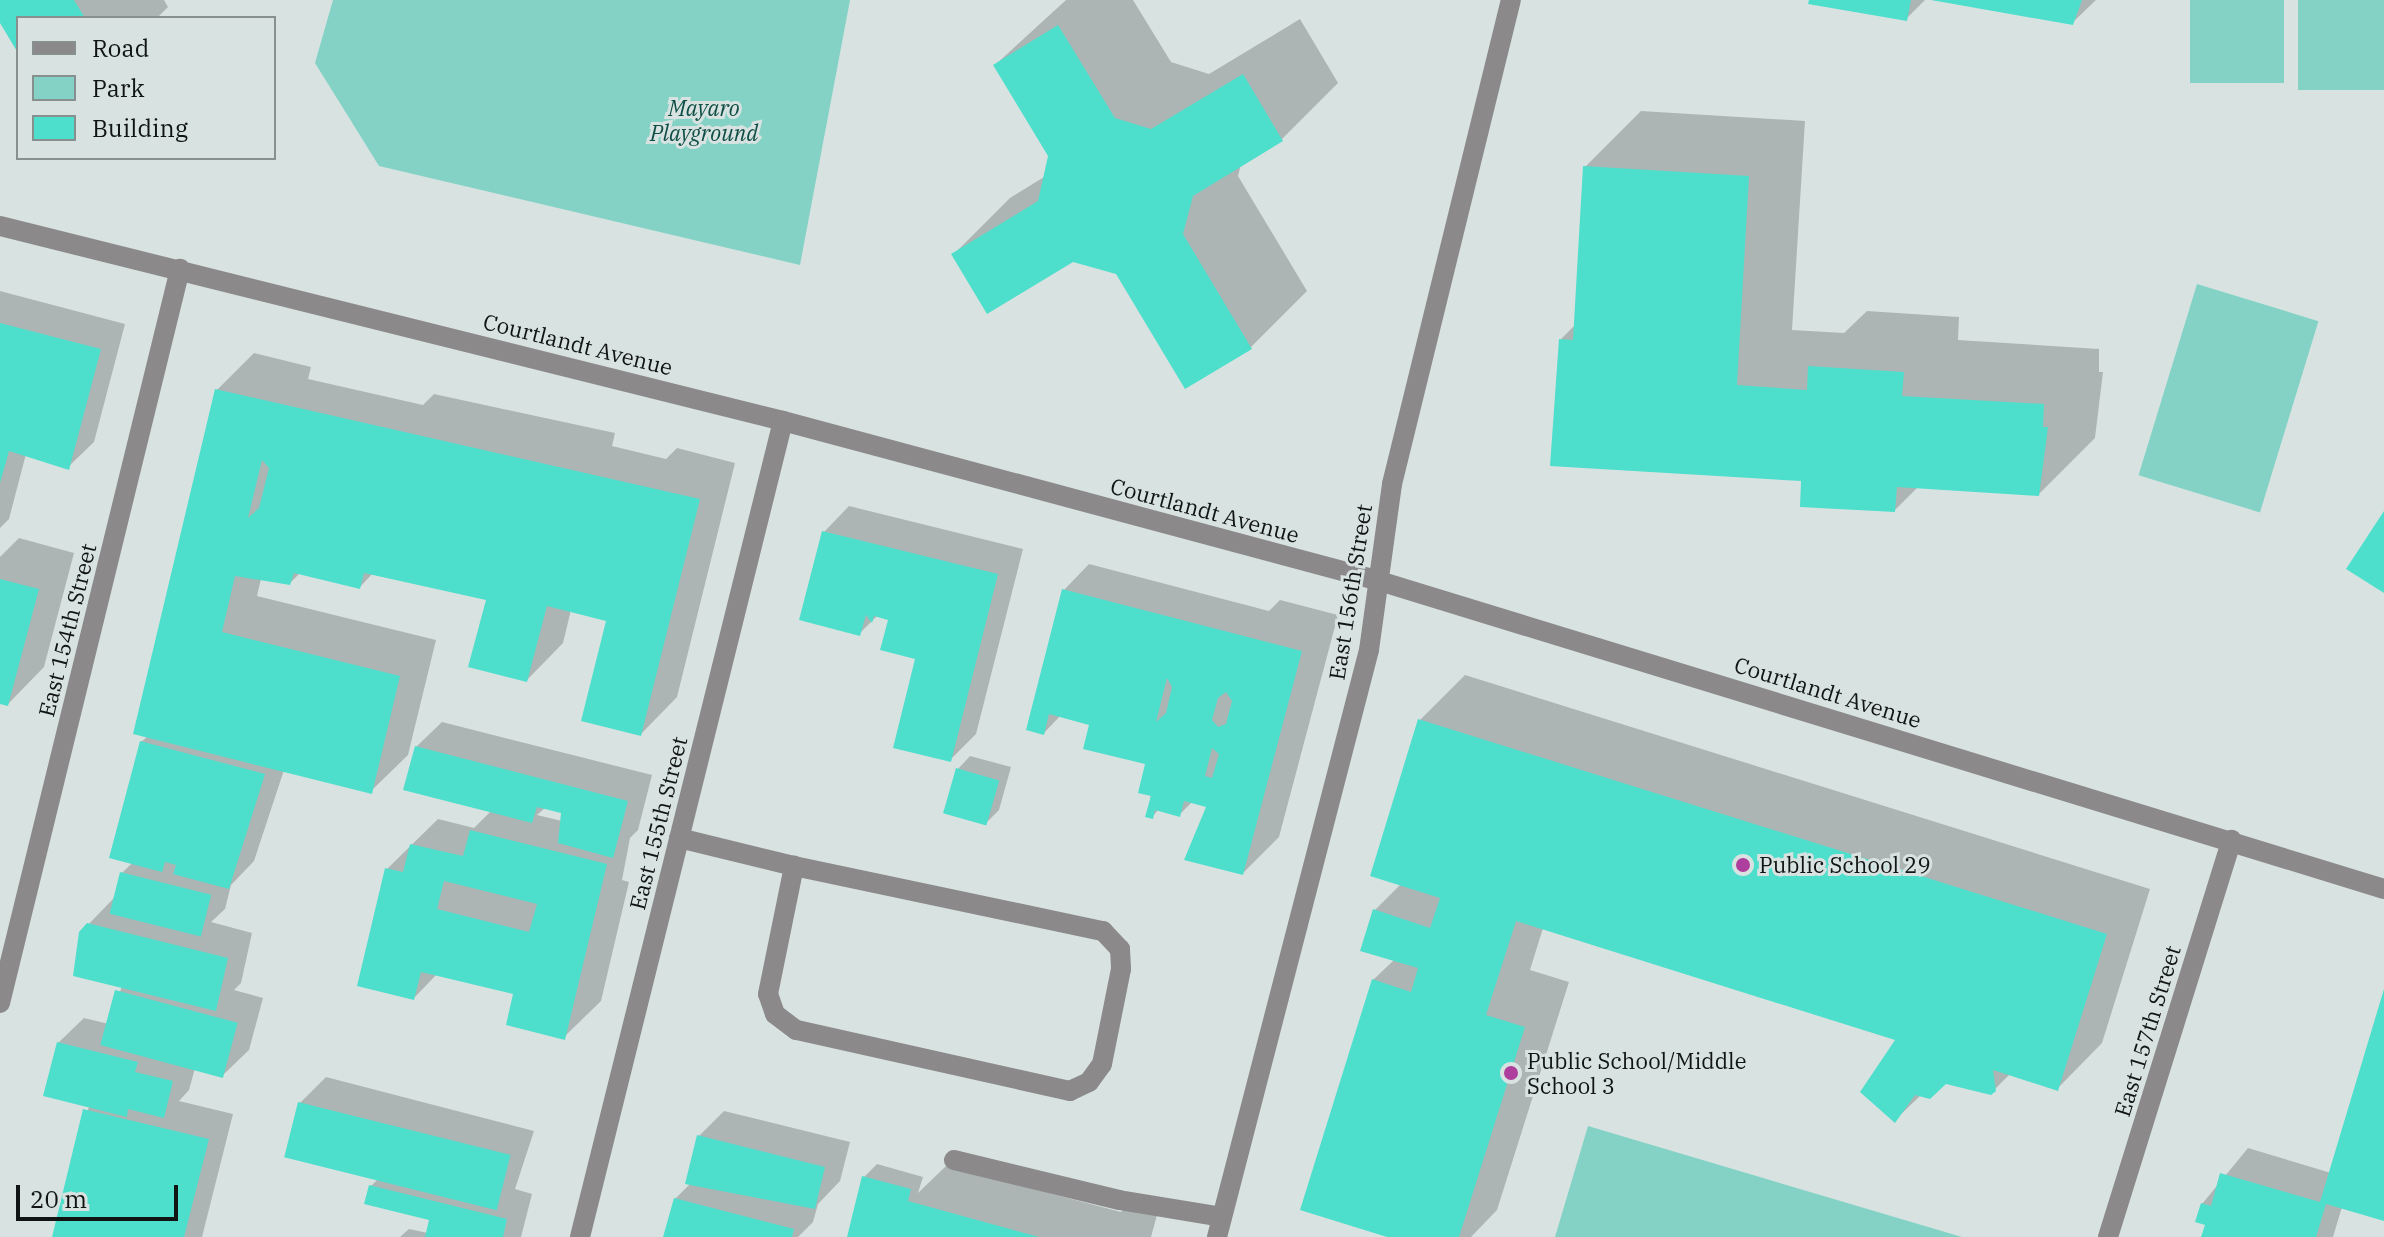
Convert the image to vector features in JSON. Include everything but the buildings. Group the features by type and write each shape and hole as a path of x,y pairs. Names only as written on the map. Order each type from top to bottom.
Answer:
{"street":[{"name":"East 156th Street","path":"1219,1227 1369,650 1376,580 1392,484 1511,0"},
{"name":"Courtlandt Avenue","path":"0,226 783,421 1376,580 2384,889"},
{"name":"East 154th Street","path":"0,1003 180,269"},
{"name":"East 155th Street","path":"580,1237 783,421"},
{"path":"679,838 794,866 1103,931 1120,949 1121,969 1102,1064 1089,1082 1070,1091 796,1030 775,1014 768,994 794,866"},
{"name":"East 157th Street","path":"2108,1237 2232,840"},
{"path":"954,1160 1219,1227"}],"green space":[{"name":"Mayaro Playground","path":"333,0 850,0 800,265 379,166 315,63"},
{"path":"2190,0 2284,0 2284,83 2190,83"},
{"path":"2298,0 2384,0 2384,90 2298,90"},
{"path":"2197,284 2318,321 2260,512 2139,475"},
{"path":"1588,1126 1962,1237 1555,1237"}],"place":[{"name":"Public School 29","path":"1743,865"},
{"name":"Public School/Middle School 3","path":"1511,1073"}]}
